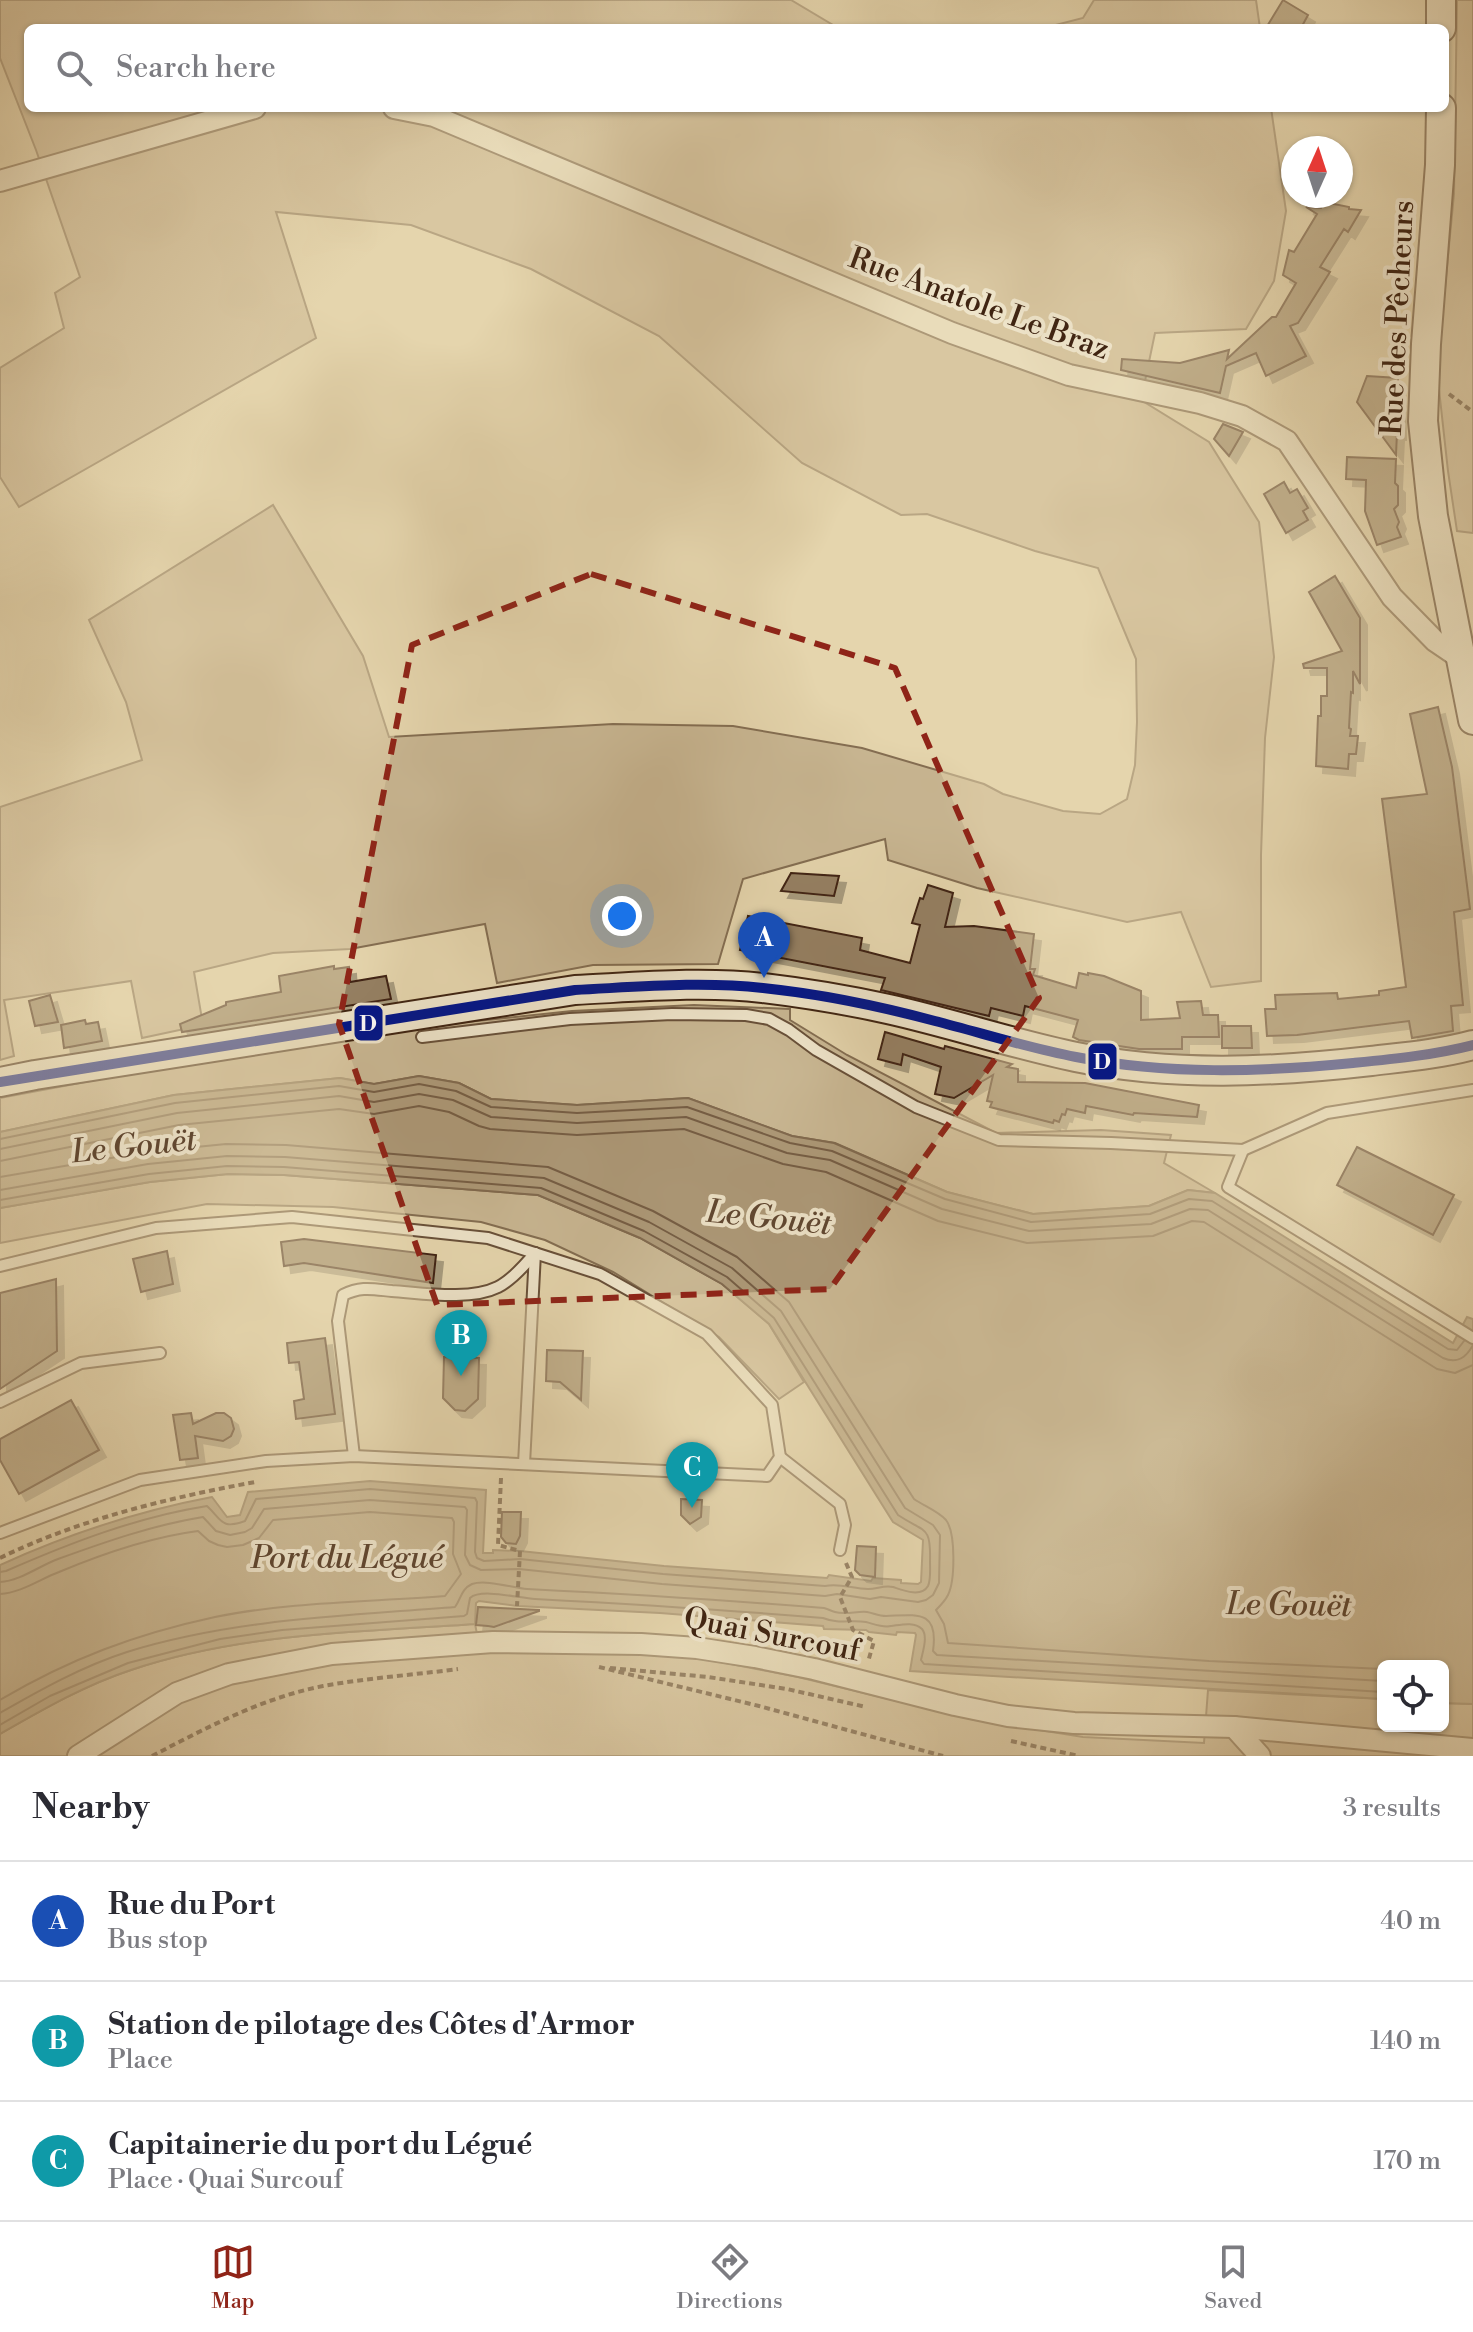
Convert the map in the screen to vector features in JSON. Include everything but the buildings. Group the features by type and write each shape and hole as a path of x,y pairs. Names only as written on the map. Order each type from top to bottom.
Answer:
{"street":[{"path":"1441,0 1441,24"},
{"path":"0,181 241,112"},
{"name":"Rue Anatole Le Braz","path":"414,112 434,116 952,333 1069,375 1200,403 1242,416 1287,441 1392,597 1435,641 1460,658"},
{"name":"Rue des Pêcheurs","path":"1441,112 1423,421 1433,516 1473,720"},
{"path":"0,1082 575,990 664,986 760,988 823,997 888,1009 1074,1057 1132,1067 1177,1070 1316,1067 1473,1045"},
{"name":"Quai Surcouf","path":"78,1756 177,1693 229,1674 332,1654 493,1642 697,1648 755,1657 1008,1716 1074,1723 1234,1727 1321,1746 1473,1749"},
{"path":"1234,1727 1260,1756"}],"lane":[{"path":"422,1037 570,1019 672,1014 746,1015 769,1019 816,1050 916,1107 999,1140 1243,1150 1327,1113 1473,1090"},
{"path":"1243,1150 1228,1187 1473,1338"},
{"path":"0,1266 156,1228 292,1217 488,1238 600,1274 707,1334 772,1405 780,1457 767,1476 354,1456 266,1461 140,1480 0,1533"},
{"path":"354,1456 338,1321 343,1295 357,1288 472,1294 498,1287 535,1253"},
{"path":"524,1464 535,1253"},
{"path":"0,1402 81,1363 160,1353"},
{"path":"780,1457 840,1504 845,1525 840,1550"}],"path":[{"path":"0,1558 80,1525 187,1494 267,1480 289,1460"},
{"path":"502,1463 498,1545 520,1551 517,1606"},
{"path":"840,1550 852,1577 840,1597 853,1630 874,1641 862,1682"},
{"path":"879,1710 755,1684 596,1666 943,1756"},
{"path":"152,1756 218,1722 322,1686 466,1668"},
{"path":"1002,1739 1079,1756"}],"highlighted area":[{"path":"591,574 895,668 1039,998 830,1289 437,1305 339,1024 412,645"}],"shaded area":[{"path":"0,0 791,0 831,24 24,24 24,112 1272,112 1281,177 1281,208 1286,211 1274,281 1246,329 1155,333 1141,400 1209,442 1259,522 1274,657 1265,738 1261,981 1211,987 1181,912 1127,922 977,888 888,860 885,839 743,879 718,964 593,965 497,983 485,924 350,949 273,953 194,972 203,1025 142,1038 131,981 4,1000 14,1056 0,1060 0,807 142,760 126,702 89,620 273,505 363,656 389,737 613,724 733,726 862,748 1063,811 1100,814 1127,799 1135,765 1137,722 1136,659 1098,568 1035,551 927,514 901,515 802,463 659,336 531,269 411,225 276,212 316,338 19,507 0,477 0,368 64,328 55,293 80,277 0,58"},
{"path":"1094,0 1256,0 1259,24 1060,24 1083,18"},
{"path":"1457,0 1473,0 1473,533 1457,531 1437,371 1454,194"},
{"path":"694,1005 790,1009 790,1020 847,1055 996,1133 1101,1130 1171,1135 1164,1163 1215,1193 1188,1190 1149,1206 1033,1214 947,1192 835,1143 792,1136 688,1098 577,1105 491,1099 459,1083 419,1076 374,1084 340,1078 174,1095 0,1132 0,1098 165,1067 437,1025 572,1011"},
{"path":"228,1174 284,1175 538,1195 640,1238 722,1284 769,1324 804,1382 779,1399 719,1337 613,1272 545,1240 481,1222 333,1207 207,1204 0,1243 0,1208 150,1182"},
{"path":"475,1624 480,1649 705,1659 798,1677 971,1719 1083,1737 1204,1743 1208,1690 1377,1699 1377,1732 1449,1732 1449,1703 1473,1704 1473,1756 0,1756 0,1734 64,1699 131,1670 215,1648 345,1632"}],"water":[{"path":"419,1076 459,1083 491,1099 577,1105 688,1098 792,1136 834,1143 947,1192 1033,1214 1149,1206 1188,1190 1215,1193 1453,1343 1467,1317 1473,1319 1473,1704 1449,1703 1449,1660 1377,1660 1377,1699 910,1671 915,1633 897,1632 896,1635 866,1630 824,1629 823,1626 479,1601 476,1603 475,1624 301,1636 215,1648 173,1658 97,1683 0,1734 0,1565 104,1525 212,1497 227,1517 240,1515 248,1492 370,1481 486,1490 483,1553 493,1553 493,1550 520,1551 664,1566 921,1582 923,1540 893,1522 769,1324 722,1284 640,1238 538,1195 284,1175 228,1174 150,1182 0,1208 0,1132 174,1095 340,1078 374,1084"}],"transit line":[{"name":"D","path":"0,1082 575,990 669,985 739,986 828,997 1058,1053 1145,1067 1214,1070 1284,1068 1398,1058 1473,1045"}],"place":[{"name":"Rue du Port","path":"764,978"},
{"name":"Station de pilotage des Côtes d'Armor","path":"461,1376"},
{"name":"Capitainerie du port du Légué","path":"692,1508"}],"water label":[{"name":"Le Gouët","path":"134,1146"},
{"name":"Le Gouët","path":"769,1218"},
{"name":"Port du Légué","path":"347,1558"},
{"name":"Le Gouët","path":"1289,1605"}]}
